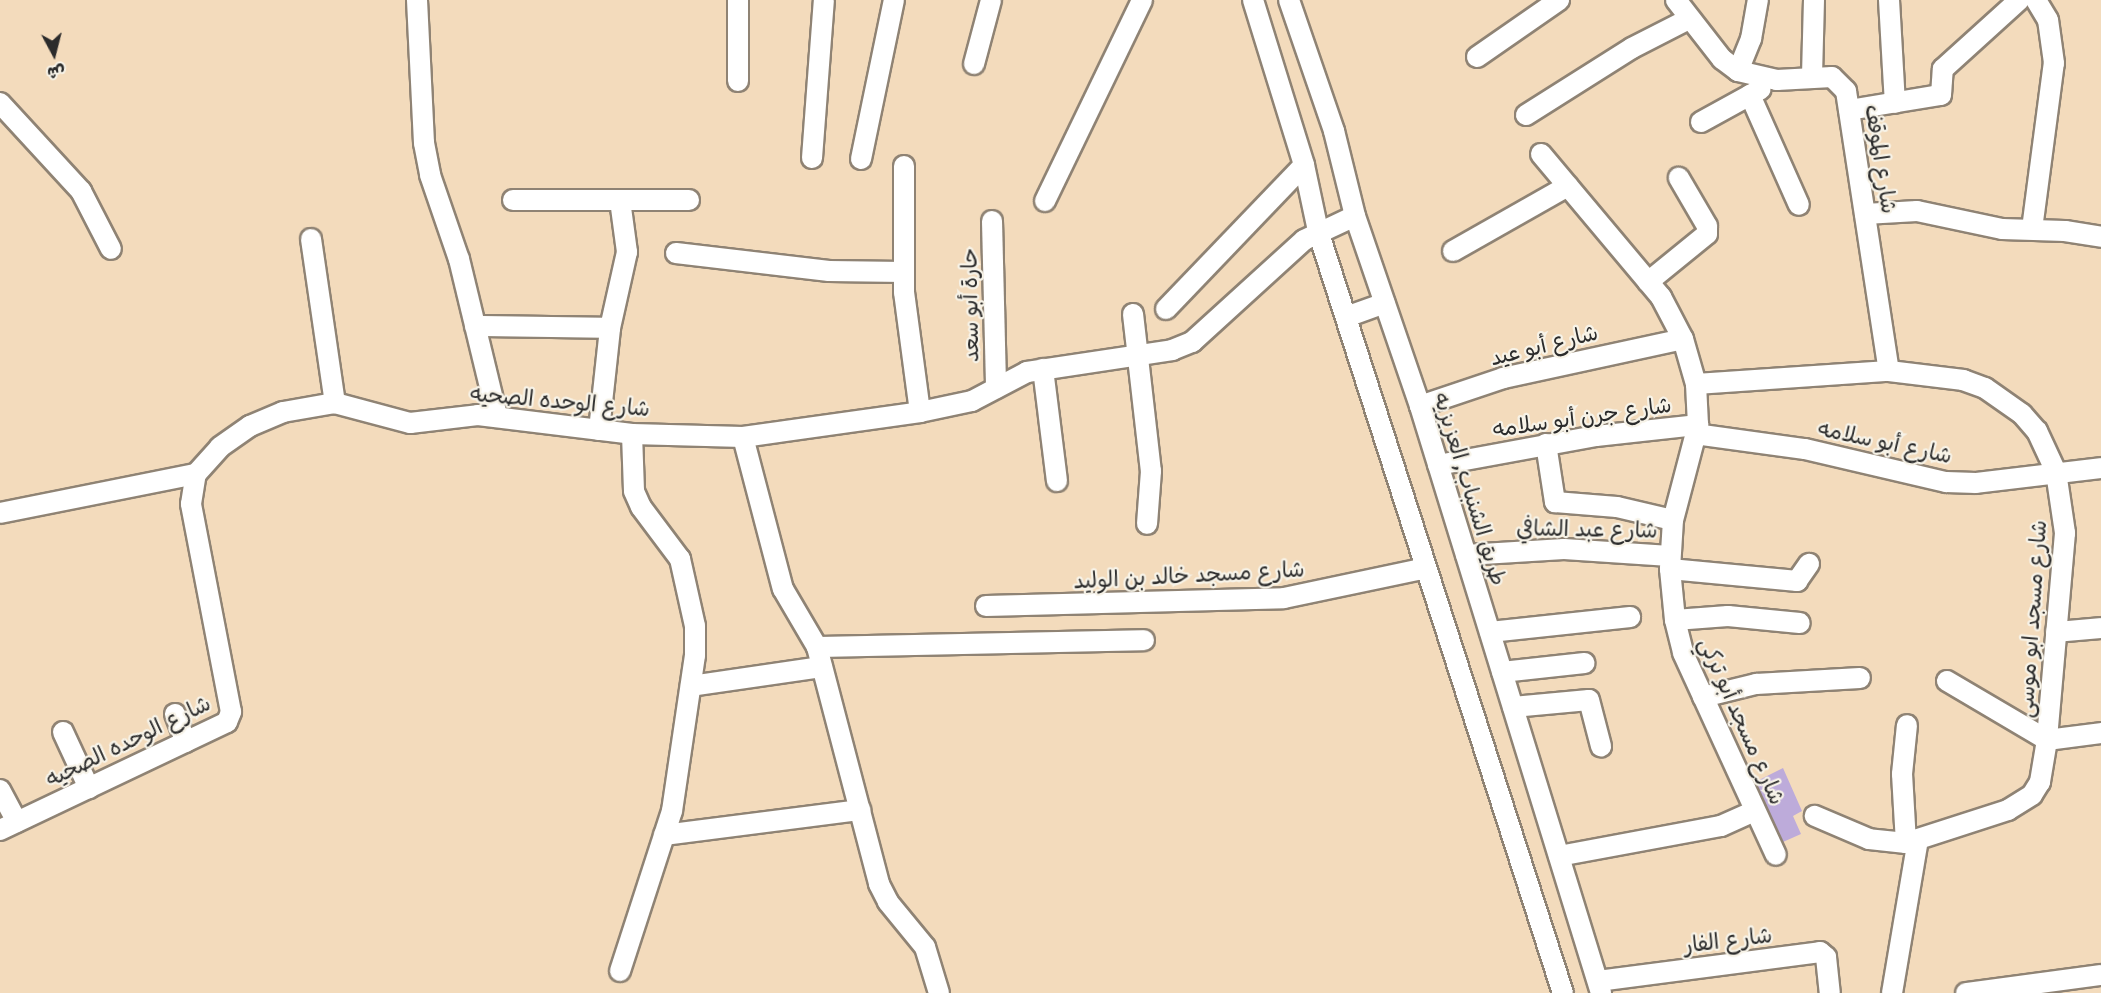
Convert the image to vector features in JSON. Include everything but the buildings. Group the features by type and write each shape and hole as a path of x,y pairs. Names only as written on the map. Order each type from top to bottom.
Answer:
{"street":[{"path":"417,0 426,154 475,326 497,416"},
{"path":"738,0 738,81"},
{"path":"812,158 824,0"},
{"path":"861,159 894,0"},
{"path":"974,64 991,0"},
{"path":"1046,201 1142,0"},
{"path":"1252,0 1304,165 1318,231 1563,993"},
{"path":"1477,57 1559,0"},
{"name":"شارع الموقف","path":"1676,0 1722,59 1738,71 1777,80 1812,76 1832,77 1846,91 1889,371"},
{"path":"1738,71 1751,39 1758,0"},
{"path":"1812,76 1814,0"},
{"path":"1889,0 1895,103"},
{"path":"1850,111 1941,95 1943,69 2019,0"},
{"path":"2032,229 2054,63 2048,20 2036,0"},
{"name":"طريق الشنباب, العزيزيه","path":"1293,3 1334,131 1355,216 1420,406 1600,987"},
{"path":"1526,115 1632,48 1689,19"},
{"path":"1701,122 1777,80"},
{"path":"1750,95 1799,205"},
{"path":"0,103 81,191 111,249"},
{"name":"شارع مسجد أبو تركي","path":"1540,154 1661,297 1683,339 1696,384 1697,430 1673,520 1670,562 1676,620 1683,653 1776,855"},
{"path":"1166,309 1304,165"},
{"path":"904,166 904,272 920,412"},
{"path":"1648,282 1707,234 1707,226 1679,178"},
{"path":"1453,251 1568,186"},
{"path":"513,200 689,200"},
{"path":"599,430 610,328 627,252 620,200"},
{"path":"1865,214 1917,210 1992,228 2032,229 2101,237"},
{"name":"شارع الوحده الصحيه","path":"8,826 227,722 231,712 195,537 191,504 196,474 220,447 250,426 283,412 335,403 410,423 459,415 497,416 632,434 743,437 920,412 972,401 1011,379 1044,369 1172,350 1192,342 1318,231 1355,216"},
{"name":"حارة أبو سعد","path":"992,221 996,388"},
{"path":"311,239 335,403"},
{"path":"676,253 829,271 904,272"},
{"path":"1346,316 1385,303"},
{"path":"1133,314 1151,471 1147,524"},
{"path":"475,326 610,328"},
{"name":"شارع أبو عيد","path":"1420,406 1503,378 1683,339"},
{"path":"1044,369 1057,480"},
{"name":"شارع مسجد ابو موسى","path":"1696,384 1889,371 1963,380 2005,399 2037,431 2056,472 2065,532 2047,740 2040,782 2026,800 2008,810 1912,841 1869,839 1815,816"},
{"name":"شارع أبو سلامه","path":"1697,430 1805,449 1946,482 1976,483 2099,464"},
{"name":"شارع جرن أبو سلامه","path":"1438,465 1546,444 1697,430"},
{"path":"620,971 672,811 691,686 695,626 685,573 680,559 641,507 634,491 632,434"},
{"path":"743,437 783,589 817,647 879,884 888,902 925,947 939,993"},
{"path":"1546,444 1555,502 1617,507 1673,520"},
{"path":"0,513 196,474"},
{"name":"شارع عبد الشافي","path":"1466,555 1564,549 1797,581 1809,564"},
{"name":"شارع مسجد خالد بن الوليد","path":"986,606 1284,598 1426,568"},
{"path":"1676,620 1728,616 1800,623"},
{"path":"1490,632 1630,617"},
{"path":"2056,632 2101,628"},
{"path":"817,647 1144,640"},
{"path":"1502,672 1585,663"},
{"path":"691,686 822,668"},
{"path":"1703,697 1756,684 1860,678"},
{"path":"1947,681 2047,740 2101,733"},
{"path":"1513,707 1589,700 1601,746"},
{"path":"175,714 186,742"},
{"path":"1892,993 1912,841 1902,774 1906,725"},
{"path":"63,732 89,788"},
{"path":"0,790 8,826"},
{"path":"664,835 860,810"},
{"path":"1559,856 1721,826 1755,811"},
{"name":"شارع الفار","path":"1600,987 1823,952 1830,993"},
{"path":"1966,993 2101,975"}]}
